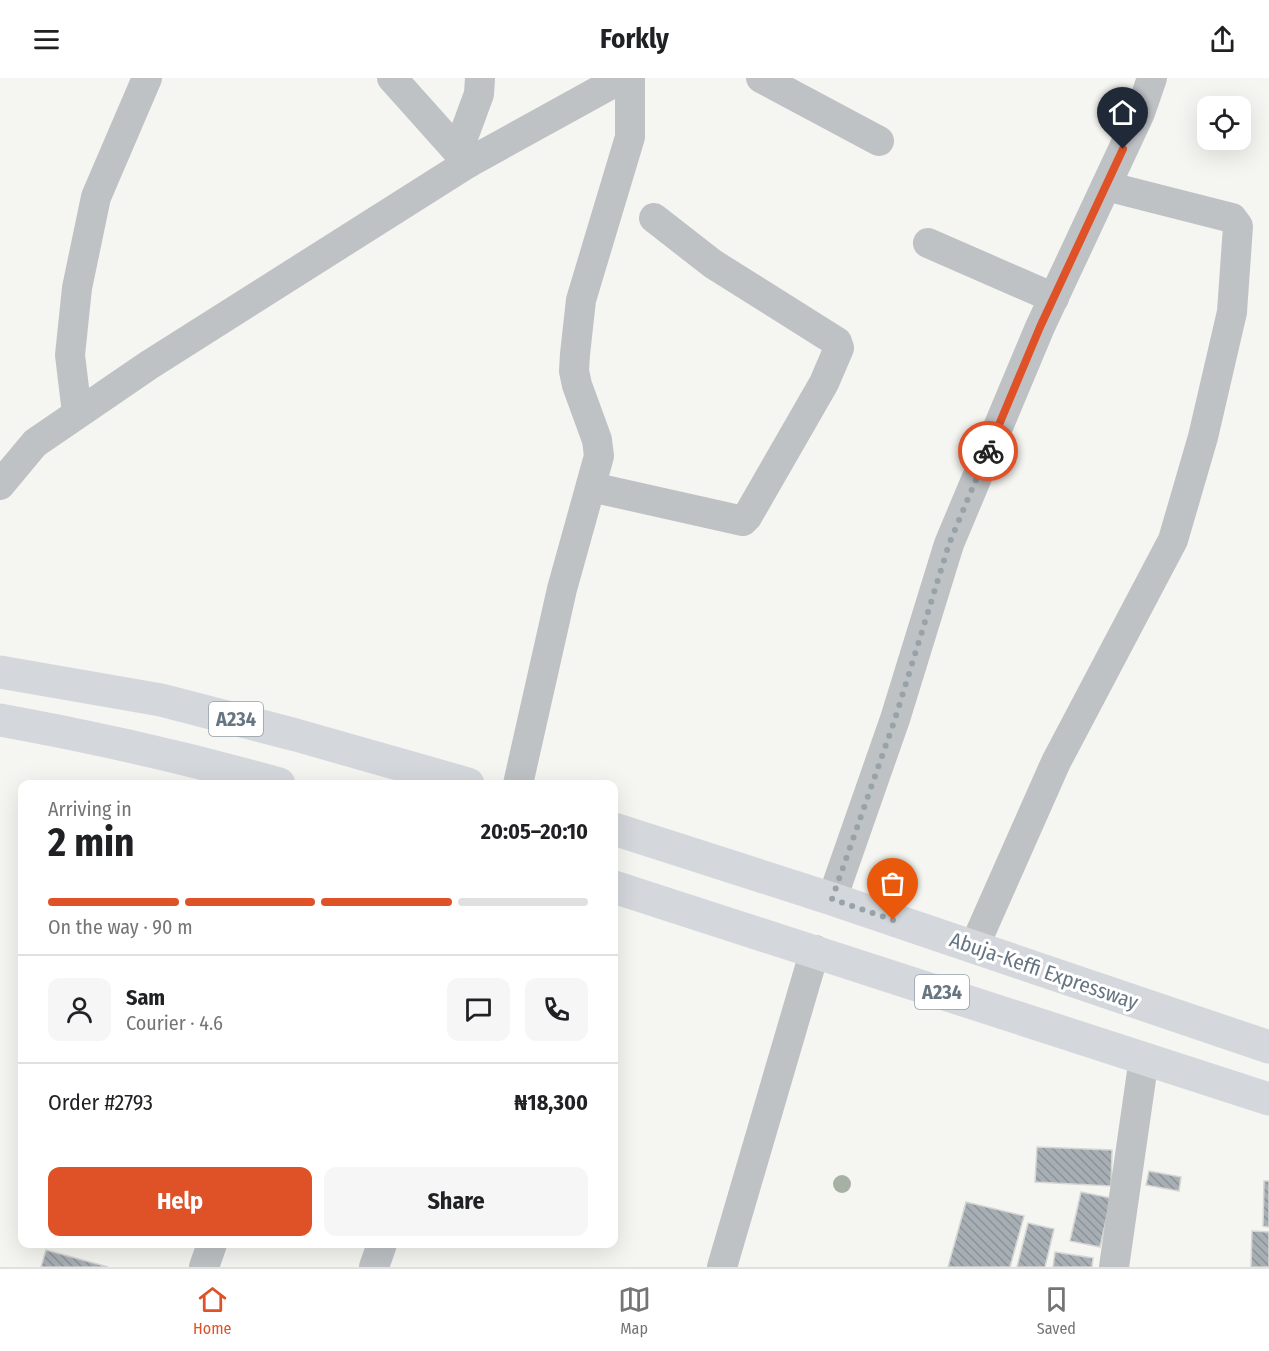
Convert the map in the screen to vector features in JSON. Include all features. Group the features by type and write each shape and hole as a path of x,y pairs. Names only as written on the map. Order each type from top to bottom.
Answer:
{"highway":[{"name":"A234","path":"0,672 161,700 454,780"},
{"name":"A234","path":"0,720 106,740 265,780"},
{"name":"Abuja-Keffi Expressway","path":"618,830 832,899 1269,1047"},
{"name":"A234","path":"618,888 815,950 1269,1099"}],"street":[{"path":"77,413 70,355 77,288 96,197 147,78"},
{"path":"392,78 463,157"},
{"path":"463,157 480,78"},
{"path":"0,485 35,443 77,413 463,157 622,78"},
{"path":"519,780 562,589 599,456 597,440 577,385 574,371 575,354 581,300 630,137 630,78"},
{"path":"761,78 879,141"},
{"path":"832,899 895,719 949,544 1054,298 1140,113 1152,78"},
{"path":"974,947 1056,762 1173,540 1203,437 1233,312 1238,226 1232,218 1106,186"},
{"path":"591,487 743,520 747,517 824,383 839,348 837,342 713,264 654,218"},
{"path":"928,243 1054,298"},
{"path":"722,1267 815,950"},
{"path":"1114,1267 1144,1058"},
{"path":"204,1267 211,1248"},
{"path":"374,1267 381,1248"}],"building":[{"path":"1037,1147 1112,1150 1111,1186 1035,1182"},
{"path":"1149,1171 1181,1177 1179,1191 1146,1185"},
{"path":"1264,1181 1269,1181 1269,1227 1263,1226"},
{"path":"1081,1192 1111,1198 1100,1247 1070,1241"},
{"path":"966,1202 1024,1216 1010,1267 948,1267"},
{"path":"1028,1223 1054,1229 1045,1267 1017,1267"},
{"path":"1252,1231 1269,1232 1269,1267 1251,1267"},
{"path":"46,1250 108,1267 41,1267"},
{"path":"1055,1252 1093,1258 1092,1267 1053,1267"}],"way so far":[{"path":"893,920 832,899 895,719 949,544 988,451"}],"route":[{"path":"988,451 1040,327 1123,149"}]}
